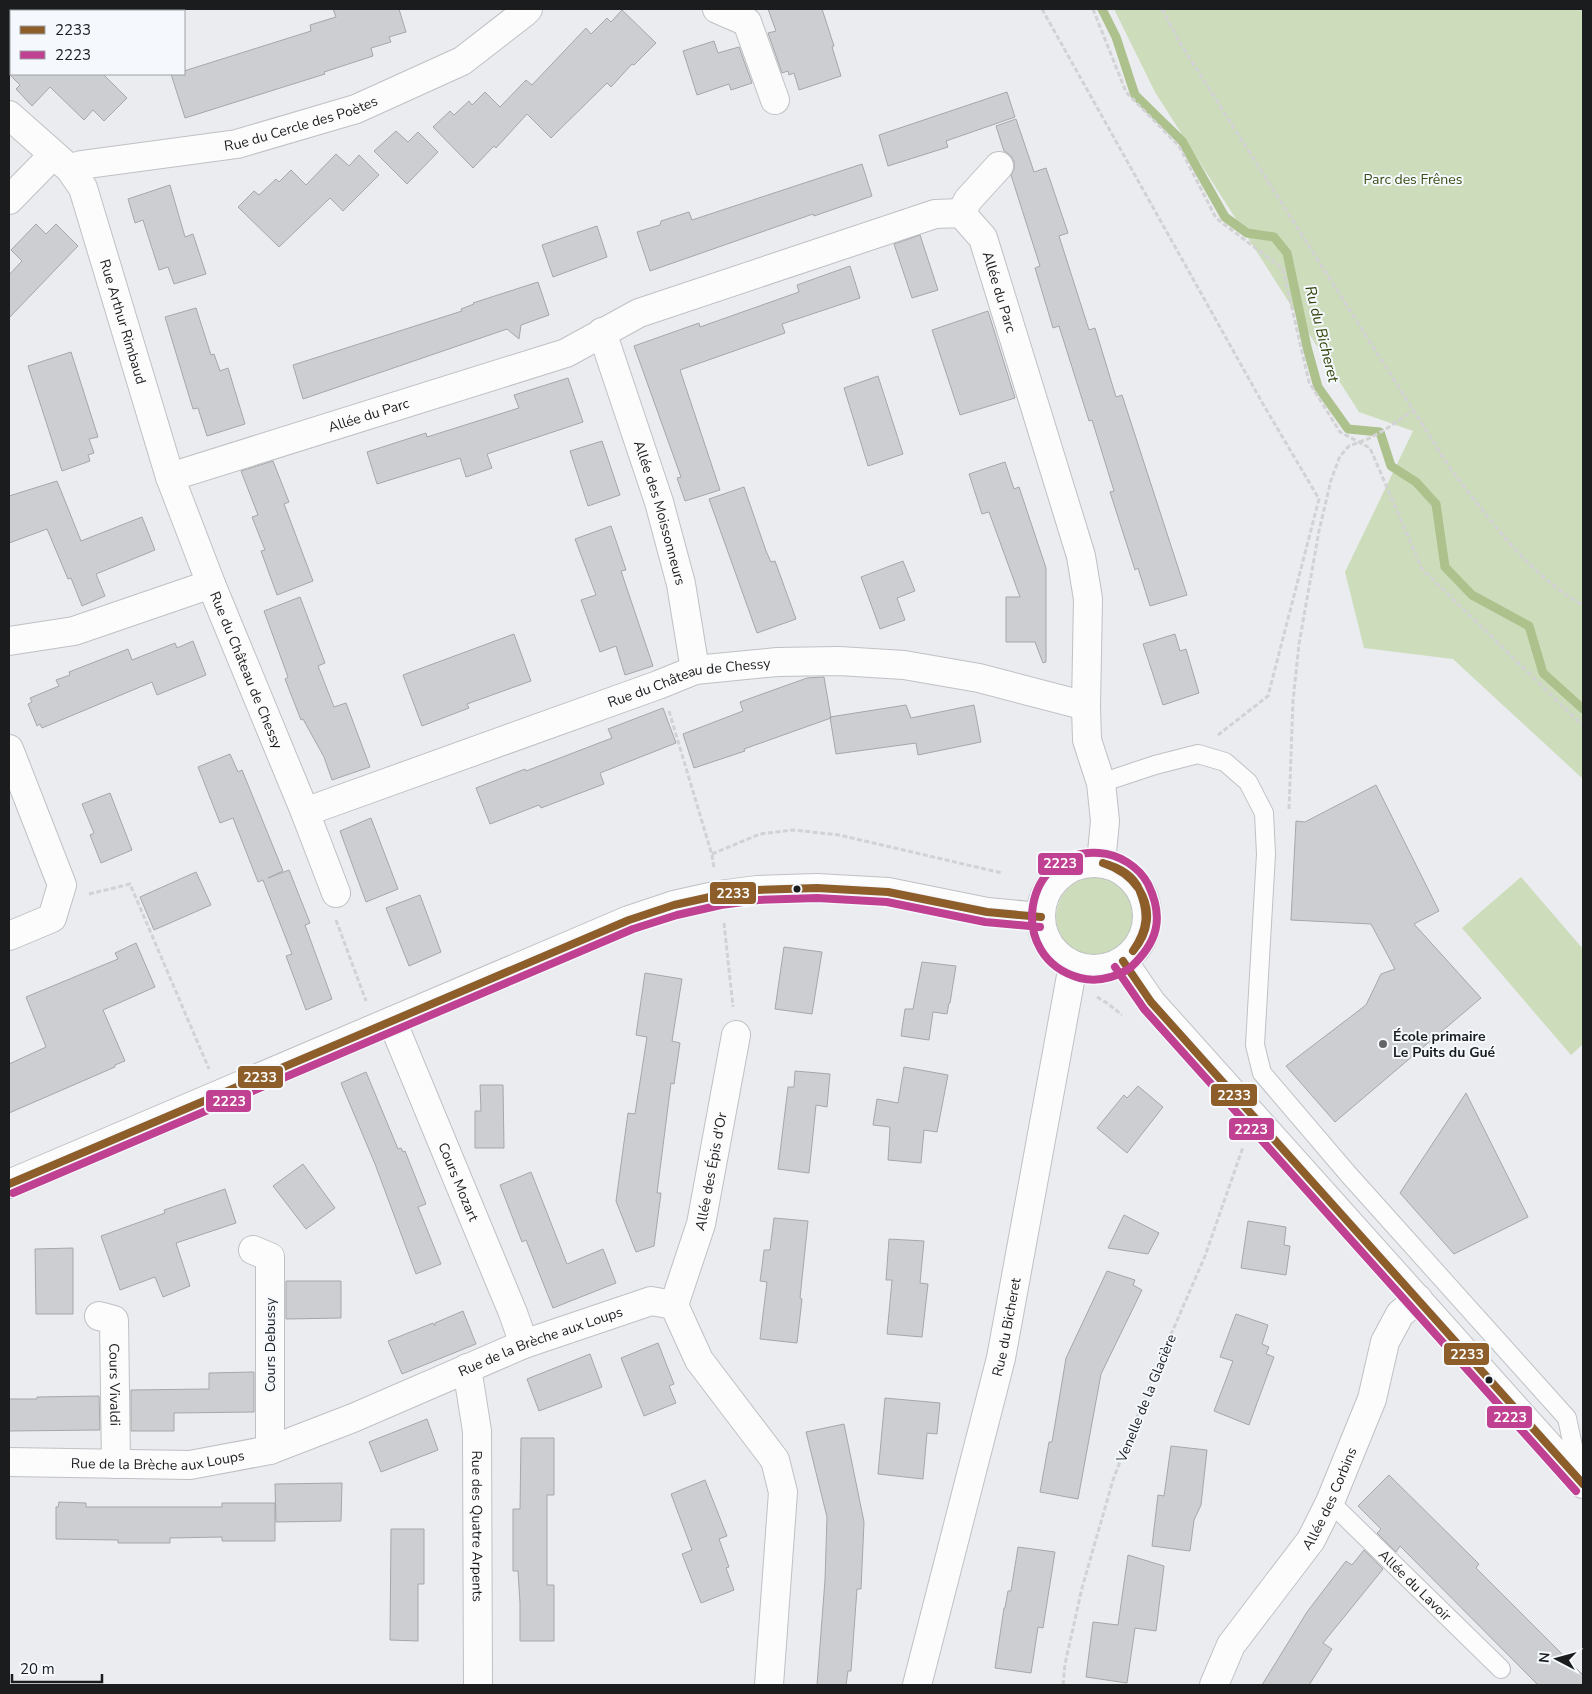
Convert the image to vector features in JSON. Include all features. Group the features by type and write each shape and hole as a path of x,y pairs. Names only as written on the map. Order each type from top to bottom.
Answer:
{"street":[{"name":"Rue du Cercle des Poètes","path":"61,162 80,165 237,144 356,109 462,61 528,9"},
{"path":"717,9 747,22 775,100"},
{"path":"9,200 61,162 12,124"},
{"name":"Rue Arthur Rimbaud","path":"61,162 83,188 170,477 211,584"},
{"path":"962,213 968,200 999,166"},
{"name":"Allée du Parc","path":"170,477 566,354 602,332 639,313 935,214 962,213 983,238 1081,556 1088,599 1087,740 1101,783 1105,821 1102,863"},
{"name":"Allée des Moissonneurs","path":"602,332 659,502 681,584 695,670"},
{"name":"Rue du Château de Chessy","path":"9,641 74,631 211,584 305,812 336,893"},
{"name":"Rue du Château de Chessy","path":"305,812 661,684 695,670 777,662 839,661 904,665 979,678 1086,706"},
{"path":"9,749 62,885 52,918 9,936"},
{"path":"1102,863 1122,871 1138,885 1147,905 1147,926 1138,946 1123,962 1107,968 1090,970 1073,966 1060,958 1050,946 1043,932 1041,917 1045,894 1059,876 1079,865 1102,863"},
{"path":"9,1184 630,920 674,905 719,895 757,890 816,888 888,892 987,912 1041,917"},
{"path":"1123,962 1151,1002 1582,1483"},
{"name":"Rue du Bicheret","path":"917,1685 1001,1358 1073,966"},
{"name":"Cours Mozart","path":"384,1024 514,1314 524,1344"},
{"name":"Allée des Épis d'Or","path":"674,1305 701,1224 736,1035"},
{"name":"Cours Debussy","path":"253,1250 270,1257 270,1450"},
{"name":"Allée des Corbins","path":"1214,1685 1231,1646 1311,1540 1330,1502 1372,1399 1385,1342 1400,1314 1418,1298"},
{"name":"Rue de la Brèche aux Loups","path":"9,1462 190,1465 270,1450 353,1418 524,1344 652,1301 674,1305"},
{"path":"674,1305 699,1360 775,1460 783,1492 769,1685"},
{"name":"Cours Vivaldi","path":"99,1316 114,1320 116,1464"},
{"name":"Rue des Quatre Arpents","path":"467,1368 477,1432 478,1685"}],"lane":[{"path":"1101,783 1198,754 1225,762 1248,782 1264,813 1266,854 1255,1045 1262,1074 1348,1175 1567,1418 1582,1483"},
{"name":"Allée du Lavoir","path":"1330,1502 1501,1669"}],"path":[{"path":"1042,9 1263,404 1320,499 1268,696 1190,756"},
{"path":"1093,9 1126,92 1179,146 1216,218 1283,269 1309,382 1340,432 1370,448 1422,569 1583,726"},
{"path":"1162,9 1180,43 1452,471 1492,523 1524,558 1540,574 1570,598 1583,605"},
{"path":"1289,817 1293,701 1308,585 1319,531 1340,456 1348,446 1368,439 1414,410"},
{"path":"661,684 712,854 723,917 736,1035"},
{"path":"712,854 760,834 793,830 839,834 1002,873"},
{"path":"57,902 130,884 220,1094"},
{"path":"336,893 331,908 384,1024"},
{"name":"Venelle de la Glacière","path":"1063,1685 1065,1664 1082,1588 1113,1480 1153,1376 1205,1256 1254,1117"}],"green space":[{"name":"Parc des Frênes","path":"1114,9 1583,9 1583,779 1453,659 1364,648 1345,572 1413,431 1359,412 1155,92"},
{"path":"1088,877 1104,877 1125,888 1136,909 1136,925 1125,946 1104,957 1088,957 1074,951 1062,939 1056,925 1056,909 1062,895 1074,883"},
{"path":"1521,877 1583,949 1583,1044 1571,1055 1462,928"}],"building":[{"path":"333,9 399,9 406,32 389,37 391,42 371,48 373,56 324,72 325,74 185,118 171,75 185,75 185,71 311,31 310,25 336,17"},
{"path":"768,9 822,9 841,76 799,90 794,73 789,75 788,71 782,73 768,33 776,31"},
{"path":"622,10 656,43 634,65 632,64 611,87 607,83 551,138 527,114 496,148 494,146 473,168 433,127 450,111 454,115 469,101 472,105 485,92 500,107 526,80 532,85 586,28 591,34 607,18 611,22"},
{"path":"714,41 718,53 739,47 752,83 731,90 729,84 697,95 683,51"},
{"path":"10,75 104,75 127,98 104,121 93,110 84,120 50,87 32,106 16,89 20,85"},
{"path":"1007,92 1015,117 946,141 948,147 888,166 879,135"},
{"path":"1016,119 1034,172 1046,168 1068,233 1059,236 1089,330 1095,328 1116,397 1122,395 1187,595 1150,606 1138,568 1135,570 1110,492 1114,491 1092,420 1089,421 1059,326 1053,328 1035,268 1040,266 1011,175 1014,169 1014,161 1004,151 996,126"},
{"path":"396,131 408,142 418,132 438,152 407,184 374,151"},
{"path":"336,154 349,166 359,155 379,175 343,211 330,198 279,247 238,207 254,191 259,195 276,179 279,182 291,170 306,185"},
{"path":"862,164 872,196 814,216 813,214 650,271 637,232 660,225 661,221 689,212 692,220"},
{"path":"170,185 185,237 193,234 206,274 174,284 168,267 159,270 143,220 135,223 128,199"},
{"path":"36,224 46,234 56,224 78,246 9,318 9,275 22,261 11,250"},
{"path":"597,226 607,257 553,277 542,245"},
{"path":"920,235 938,290 912,298 894,244"},
{"path":"850,266 860,298 782,324 785,333 680,370 720,490 685,501 677,478 681,477 634,346 699,323 700,327 799,292 797,285"},
{"path":"538,282 549,315 521,325 519,339 507,329 303,399 293,365 462,311 461,309 473,303"},
{"path":"196,308 211,355 214,354 220,371 228,368 245,424 207,436 198,408 193,409 165,317"},
{"path":"988,311 1015,398 960,415 932,330"},
{"path":"71,352 98,437 89,439 94,453 88,455 90,461 62,471 28,366"},
{"path":"878,376 903,454 868,466 844,388"},
{"path":"568,378 583,422 487,454 492,468 466,477 460,458 377,484 367,452 426,433 427,437 519,408 514,395"},
{"path":"602,441 620,495 588,506 570,451"},
{"path":"273,461 289,502 284,504 313,581 277,595 261,551 265,550 252,517 258,515 241,471"},
{"path":"1005,462 1014,489 1019,487 1046,568 1046,662 1043,663 1035,642 1006,642 1006,597 1020,597 989,512 982,514 969,474"},
{"path":"57,481 81,541 142,517 155,550 96,574 105,596 82,606 71,578 68,579 47,529 9,543 9,496"},
{"path":"744,487 766,551 771,562 775,561 796,619 757,633 709,499"},
{"path":"611,526 626,570 621,571 653,666 625,675 616,646 600,652 581,600 596,595 575,539"},
{"path":"903,561 915,591 897,598 905,620 880,629 861,577"},
{"path":"300,597 325,663 318,666 334,707 346,703 370,767 332,780 324,757 303,719 301,720 285,679 288,677 264,611"},
{"path":"514,634 531,681 467,704 469,708 422,726 403,675"},
{"path":"1175,634 1180,651 1186,649 1199,693 1163,705 1143,644"},
{"path":"193,641 206,675 157,695 152,682 42,728 40,724 37,726 28,704 32,702 30,698 59,686 56,680 70,675 69,672 128,649 132,660 175,643 177,648"},
{"path":"824,677 831,718 744,749 745,751 694,768 683,734 743,711 740,702 807,678"},
{"path":"906,705 911,718 974,705 981,742 918,755 916,743 836,754 830,717"},
{"path":"663,708 676,743 600,773 604,784 541,808 539,805 490,824 476,788 612,738 608,729"},
{"path":"230,754 238,772 242,770 283,871 268,878 289,870 310,923 305,925 332,999 306,1010 286,956 292,954 263,880 258,882 233,818 220,823 198,767"},
{"path":"1376,785 1439,911 1414,924 1481,998 1335,1122 1286,1066 1366,1005 1381,974 1395,969 1371,924 1291,920 1296,821 1305,822"},
{"path":"110,793 132,850 101,863 90,835 94,833 82,804"},
{"path":"371,818 398,889 366,902 340,831"},
{"path":"196,872 211,905 154,930 140,897"},
{"path":"420,895 441,952 409,966 386,908"},
{"path":"136,943 155,987 103,1010 125,1061 9,1113 9,1064 46,1047 26,997 118,959 115,953"},
{"path":"784,947 822,952 812,1014 775,1009"},
{"path":"922,962 956,966 947,1014 933,1012 929,1040 901,1036 905,1009 913,1009"},
{"path":"645,973 682,979 672,1041 680,1043 674,1084 671,1083 657,1193 661,1193 654,1246 636,1252 616,1201 628,1113 635,1114 647,1037 636,1035"},
{"path":"904,1067 948,1075 937,1132 924,1130 921,1163 888,1160 890,1127 873,1125 877,1099 898,1103"},
{"path":"795,1071 830,1074 827,1107 816,1105 809,1173 778,1169 788,1087 794,1087"},
{"path":"366,1072 398,1149 401,1148 403,1152 405,1151 426,1204 418,1207 441,1264 416,1274 375,1164 341,1083"},
{"path":"480,1085 503,1085 504,1148 475,1148 475,1111 481,1111"},
{"path":"1138,1086 1163,1107 1127,1153 1097,1128 1124,1095 1127,1098"},
{"path":"1466,1093 1528,1217 1454,1254 1400,1193"},
{"path":"303,1164 335,1208 306,1229 273,1186"},
{"path":"531,1172 567,1264 603,1249 616,1283 553,1308 526,1240 522,1242 500,1185"},
{"path":"225,1189 236,1223 176,1243 190,1286 163,1297 155,1277 120,1290 101,1236 165,1213 164,1210"},
{"path":"1124,1215 1159,1233 1148,1254 1108,1248"},
{"path":"774,1218 808,1221 797,1343 760,1339 767,1282 760,1281 764,1250 770,1250"},
{"path":"1248,1221 1286,1227 1284,1245 1290,1246 1286,1275 1241,1268"},
{"path":"889,1239 924,1241 920,1283 928,1284 922,1337 887,1334 892,1280 886,1280"},
{"path":"73,1248 73,1314 36,1314 35,1249"},
{"path":"1107,1271 1135,1280 1133,1285 1142,1290 1101,1374 1078,1499 1040,1492 1049,1442 1052,1442 1066,1358"},
{"path":"286,1281 341,1281 341,1318 286,1319"},
{"path":"463,1311 476,1344 402,1374 388,1341 433,1323 435,1326 435,1323"},
{"path":"1236,1314 1268,1325 1262,1344 1269,1347 1266,1354 1274,1357 1249,1425 1214,1411 1233,1361 1220,1357"},
{"path":"658,1343 674,1384 669,1386 676,1403 644,1416 621,1358"},
{"path":"590,1354 602,1387 539,1411 527,1379"},
{"path":"254,1372 254,1412 174,1413 174,1431 131,1431 131,1390 209,1389 209,1373"},
{"path":"99,1396 100,1430 9,1431 9,1399"},
{"path":"885,1398 940,1403 937,1434 927,1433 923,1479 878,1474"},
{"path":"427,1419 438,1450 381,1472 369,1442"},
{"path":"844,1424 864,1522 861,1589 857,1589 851,1671 848,1671 846,1685 817,1685 825,1580 827,1517 806,1432"},
{"path":"521,1438 554,1438 554,1495 547,1495 547,1585 554,1585 554,1641 520,1641 518,1571 513,1571 513,1509 520,1509"},
{"path":"1171,1446 1207,1450 1201,1505 1194,1520 1190,1551 1152,1546 1158,1495 1164,1496"},
{"path":"1389,1475 1479,1564 1476,1568 1583,1675 1583,1685 1538,1685 1400,1546 1396,1552 1377,1533 1381,1529 1358,1506"},
{"path":"705,1480 727,1536 719,1539 729,1567 726,1568 734,1590 701,1603 682,1554 692,1550 671,1494"},
{"path":"342,1483 341,1521 276,1522 275,1484"},
{"path":"59,1502 86,1503 86,1507 222,1507 222,1503 275,1503 275,1541 222,1541 222,1537 170,1538 170,1543 118,1543 118,1540 56,1539 56,1507 58,1507"},
{"path":"391,1529 424,1529 424,1584 418,1584 418,1641 390,1640"},
{"path":"1018,1547 1055,1552 1043,1628 1038,1627 1031,1673 995,1668 1004,1608 1008,1591 1011,1591"},
{"path":"1364,1550 1383,1569 1323,1643 1332,1649 1309,1685 1262,1685 1307,1612 1346,1561 1352,1565"},
{"path":"1128,1555 1164,1566 1156,1631 1135,1628 1127,1683 1086,1677 1093,1622 1118,1625"}],"waterway":[{"name":"Ru du Bicheret","path":"1102,9 1116,37 1135,95 1182,141 1225,217 1247,233 1274,237 1287,253 1307,347 1318,387 1348,429 1380,432 1391,466 1416,482 1436,504 1445,567 1472,595 1529,626 1543,673 1583,709"}],"transit line":[{"name":"2223","path":"1127,970 1104,978 1092,980 1080,978 1056,967 1041,949 1033,928 1033,906 1040,885 1053,868 1073,856 1099,853 1121,859 1134,867 1144,878 1156,908 1156,930 1147,949 1130,968"},
{"name":"2233","path":"1103,863 1124,872 1139,889"},
{"name":"2233","path":"1103,863 1123,873 1139,889"},
{"name":"2233","path":"9,1184 629,920 674,905 719,895 757,890 817,888 888,892 987,912 1041,917"},
{"name":"2233","path":"1133,951 1142,935 1145,921 1144,906 1139,889"},
{"name":"2233","path":"1133,951 1143,936 1147,921 1146,905 1139,889"},
{"name":"2223","path":"13,1193 633,929 677,915 721,905 758,900 817,898 887,902 985,922 1040,927"},
{"name":"2233","path":"1123,961 1151,1002 1583,1484"},
{"name":"2223","path":"1115,967 1144,1009 1576,1491"}],"place":[{"name":"École primaire Le Puits du Gué","path":"1383,1044"}]}
